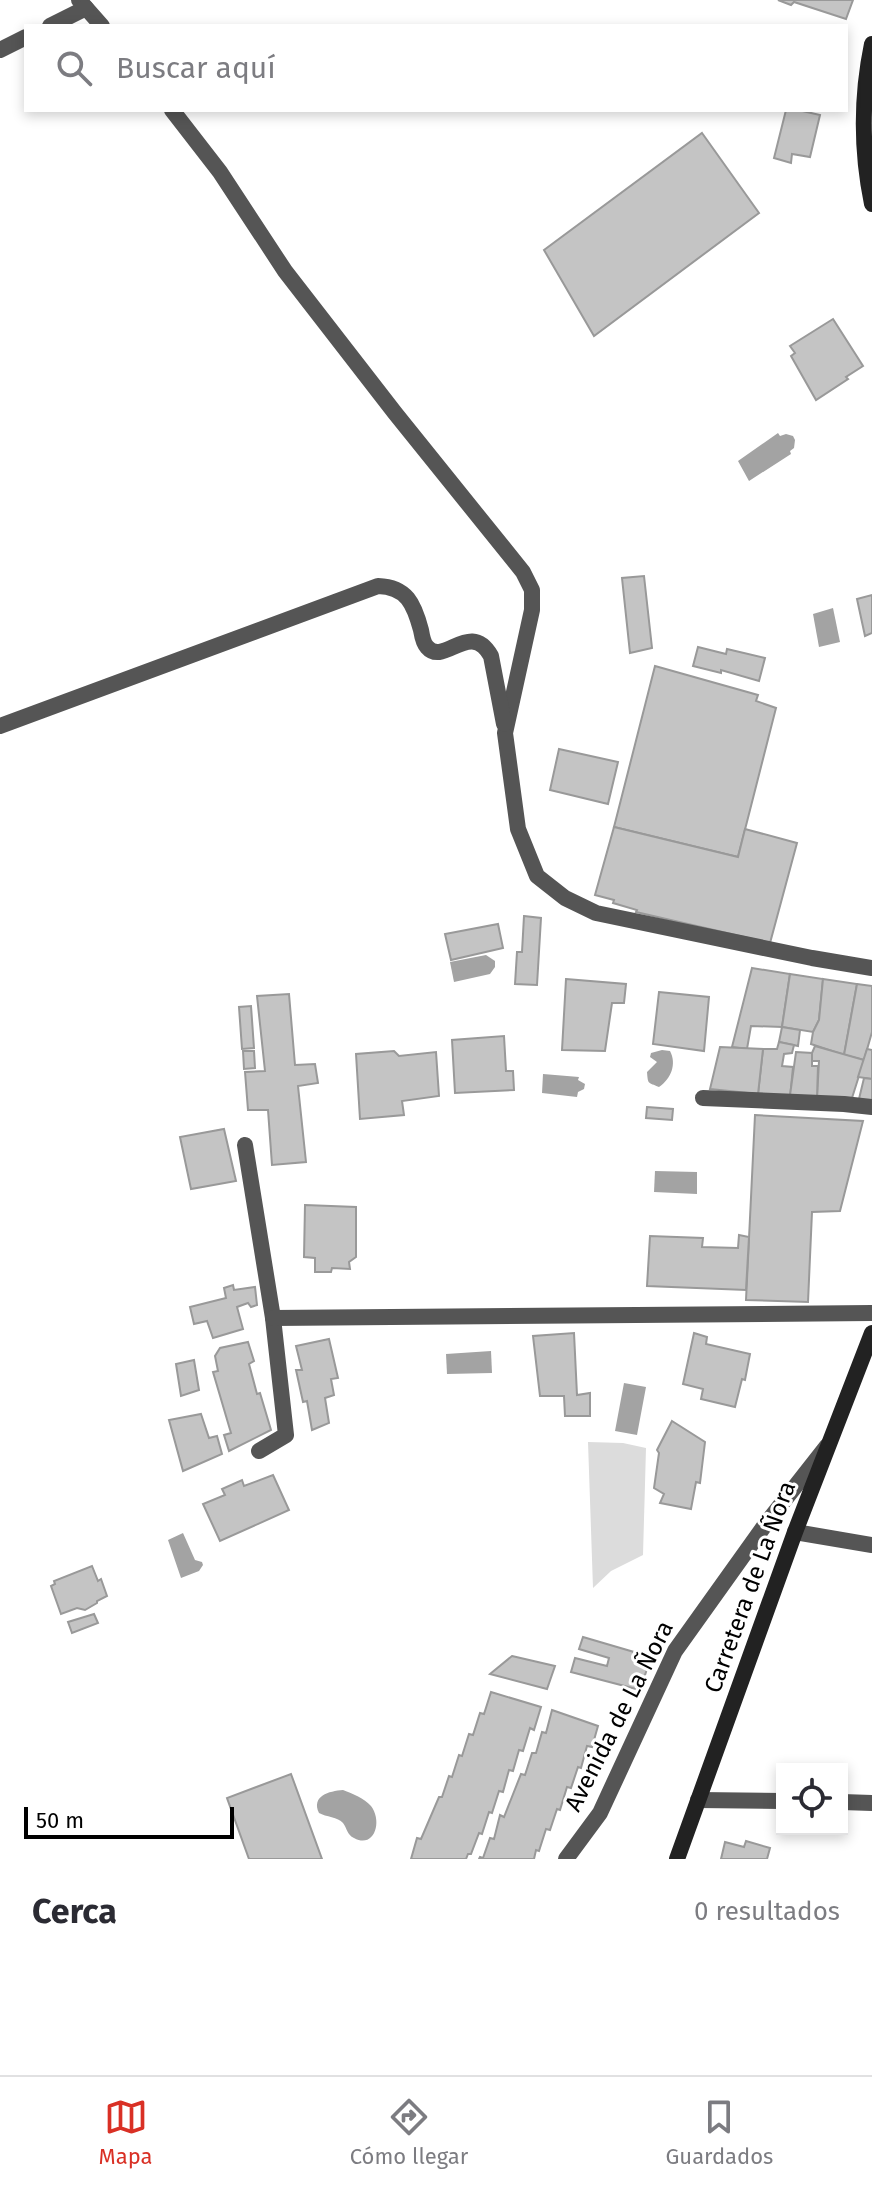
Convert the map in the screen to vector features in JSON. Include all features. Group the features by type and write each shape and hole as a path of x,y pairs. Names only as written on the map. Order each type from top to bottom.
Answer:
{"main road":[{"path":"872,44 866,74 868,106 862,123 872,204"},
{"name":"Carretera de La Ñora","path":"677,1859 795,1532 872,1333"}],"street":[{"path":"53,24 83,4 100,24"},
{"path":"0,50 24,38"},
{"path":"174,112 220,172 285,271 523,572 532,590 532,610 505,733"},
{"path":"0,726 378,586 397,588 403,592 430,651 437,652 474,641 497,652 508,653 521,643 528,630"},
{"path":"486,647 491,656 505,733 518,829 537,876 565,898 596,913 872,968"},
{"path":"703,1098 872,1107"},
{"path":"245,1145 273,1318 286,1435 259,1451"},
{"path":"273,1318 872,1313"},
{"name":"Avenida de La Ñora","path":"566,1859 600,1813 675,1651 765,1525 830,1441"},
{"path":"795,1532 872,1545"},
{"path":"698,1800 776,1801"},
{"path":"848,1802 872,1803"}],"shaded area":[{"path":"778,433 780,436 793,436 795,440 791,454 749,481 738,461"},
{"path":"833,608 840,642 819,647 813,614"},
{"path":"486,955 495,961 490,974 454,982 450,962"},
{"path":"670,1051 673,1066 670,1076 659,1087 649,1082 647,1072 657,1062 650,1057 651,1053"},
{"path":"543,1074 579,1077 578,1080 585,1084 584,1089 578,1092 577,1097 542,1093"},
{"path":"655,1171 697,1172 697,1194 654,1192"},
{"path":"491,1351 492,1373 447,1374 446,1354"},
{"path":"624,1383 646,1387 637,1435 615,1431"},
{"path":"588,1442 623,1443 646,1448 643,1555 611,1571 593,1588"},
{"path":"183,1533 195,1560 203,1565 199,1571 181,1578 168,1540"},
{"path":"343,1790 358,1796 375,1812 376,1826 367,1840 352,1837 341,1821 319,1813 319,1799 327,1793"}],"building":[{"path":"778,0 853,0 846,19"},
{"path":"786,112 820,115 810,157 792,154 791,163 774,158"},
{"path":"702,133 759,213 594,336 544,250"},
{"path":"833,319 863,366 816,400 791,356 795,353 790,346"},
{"path":"644,576 652,648 630,653 622,578"},
{"path":"872,595 872,633 865,636 857,599"},
{"path":"698,647 726,654 727,649 765,658 759,681 693,666"},
{"path":"655,666 758,695 756,701 776,708 738,857 614,827"},
{"path":"559,749 618,762 608,804 550,790"},
{"path":"614,827 738,857 745,829 797,843 770,943 636,912 613,903 614,900 595,895"},
{"path":"524,916 541,918 537,985 515,984 517,952 522,952"},
{"path":"498,924 503,948 451,960 445,934"},
{"path":"752,968 790,974 782,1027 751,1026 747,1049 732,1047"},
{"path":"790,974 823,979 819,1020 813,1032 782,1027"},
{"path":"566,979 626,984 624,1003 612,1003 605,1051 562,1050"},
{"path":"823,979 857,984 844,1055 811,1044 819,1020"},
{"path":"857,984 872,986 872,1032 864,1060 844,1055"},
{"path":"659,992 709,997 704,1051 653,1044"},
{"path":"289,994 295,1065 315,1064 318,1083 298,1086 306,1162 272,1165 268,1110 248,1110 245,1072 265,1071 257,996"},
{"path":"251,1006 254,1048 242,1049 239,1007"},
{"path":"782,1027 800,1030 798,1046 779,1042"},
{"path":"504,1036 506,1071 513,1071 514,1090 455,1093 452,1040"},
{"path":"779,1042 794,1045 792,1053 784,1054 782,1066 793,1067 790,1098 758,1094 763,1049 777,1049"},
{"path":"815,1046 864,1060 852,1098 817,1097 819,1061 812,1061"},
{"path":"720,1047 763,1049 758,1094 710,1089"},
{"path":"867,1049 872,1050 872,1079 858,1077"},
{"path":"243,1051 254,1051 255,1068 244,1069"},
{"path":"394,1051 399,1056 436,1052 439,1096 402,1101 404,1115 360,1119 356,1054"},
{"path":"796,1052 812,1053 812,1066 818,1066 817,1097 790,1095"},
{"path":"864,1078 872,1079 872,1101 859,1099"},
{"path":"647,1107 673,1109 672,1120 646,1118"},
{"path":"755,1115 863,1121 840,1211 812,1212 808,1302 746,1300"},
{"path":"224,1129 236,1181 191,1189 180,1137"},
{"path":"305,1205 356,1207 356,1257 349,1262 350,1269 332,1268 331,1272 315,1272 315,1258 304,1257"},
{"path":"739,1235 749,1237 746,1290 647,1286 650,1236 703,1238 702,1247 738,1248"},
{"path":"233,1285 234,1290 255,1287 257,1305 251,1307 248,1303 237,1307 243,1329 213,1338 207,1321 194,1324 190,1307 226,1298 224,1288"},
{"path":"574,1333 577,1395 590,1393 590,1416 565,1416 564,1396 540,1396 533,1336"},
{"path":"694,1333 707,1337 706,1344 750,1354 735,1407 701,1399 703,1389 683,1384"},
{"path":"329,1339 338,1378 331,1379 334,1395 325,1398 329,1423 312,1430 307,1401 303,1402 296,1370 302,1370 296,1346"},
{"path":"248,1342 254,1361 249,1364 271,1430 229,1451 224,1435 231,1433 213,1372 218,1371 215,1356 220,1348"},
{"path":"194,1360 199,1390 181,1396 176,1364"},
{"path":"201,1414 209,1438 217,1436 222,1454 183,1471 169,1420"},
{"path":"672,1421 705,1442 700,1483 696,1482 691,1509 660,1503 664,1494 654,1488 657,1450"},
{"path":"273,1475 289,1510 220,1541 203,1504 225,1495 222,1489 242,1480 244,1486"},
{"path":"92,1566 107,1596 85,1610 77,1608 61,1614 51,1586 55,1584 54,1581"},
{"path":"94,1614 98,1623 72,1633 68,1622"},
{"path":"583,1637 651,1657 640,1690 571,1672 575,1658 607,1666 609,1658 579,1649"},
{"path":"512,1656 555,1666 547,1689 490,1674"},
{"path":"491,1692 541,1707 534,1730 530,1728 523,1751 519,1750 513,1771 509,1770 503,1792 499,1791 492,1813 489,1812 471,1854 466,1859 411,1859 417,1838 421,1839 449,1776 452,1777 459,1755 462,1756 469,1734 473,1735 480,1713 484,1714"},
{"path":"552,1710 598,1726 592,1747 587,1746 581,1768 578,1767 571,1788 567,1787 560,1810 557,1809 550,1830 546,1829 534,1859 479,1859 483,1858 490,1838 494,1839 500,1815 504,1817 521,1774 525,1775 532,1753 536,1753 542,1732 546,1733"},
{"path":"291,1774 322,1859 249,1859 227,1798"},
{"path":"746,1841 770,1848 767,1859 721,1859 725,1842 744,1847"}]}
